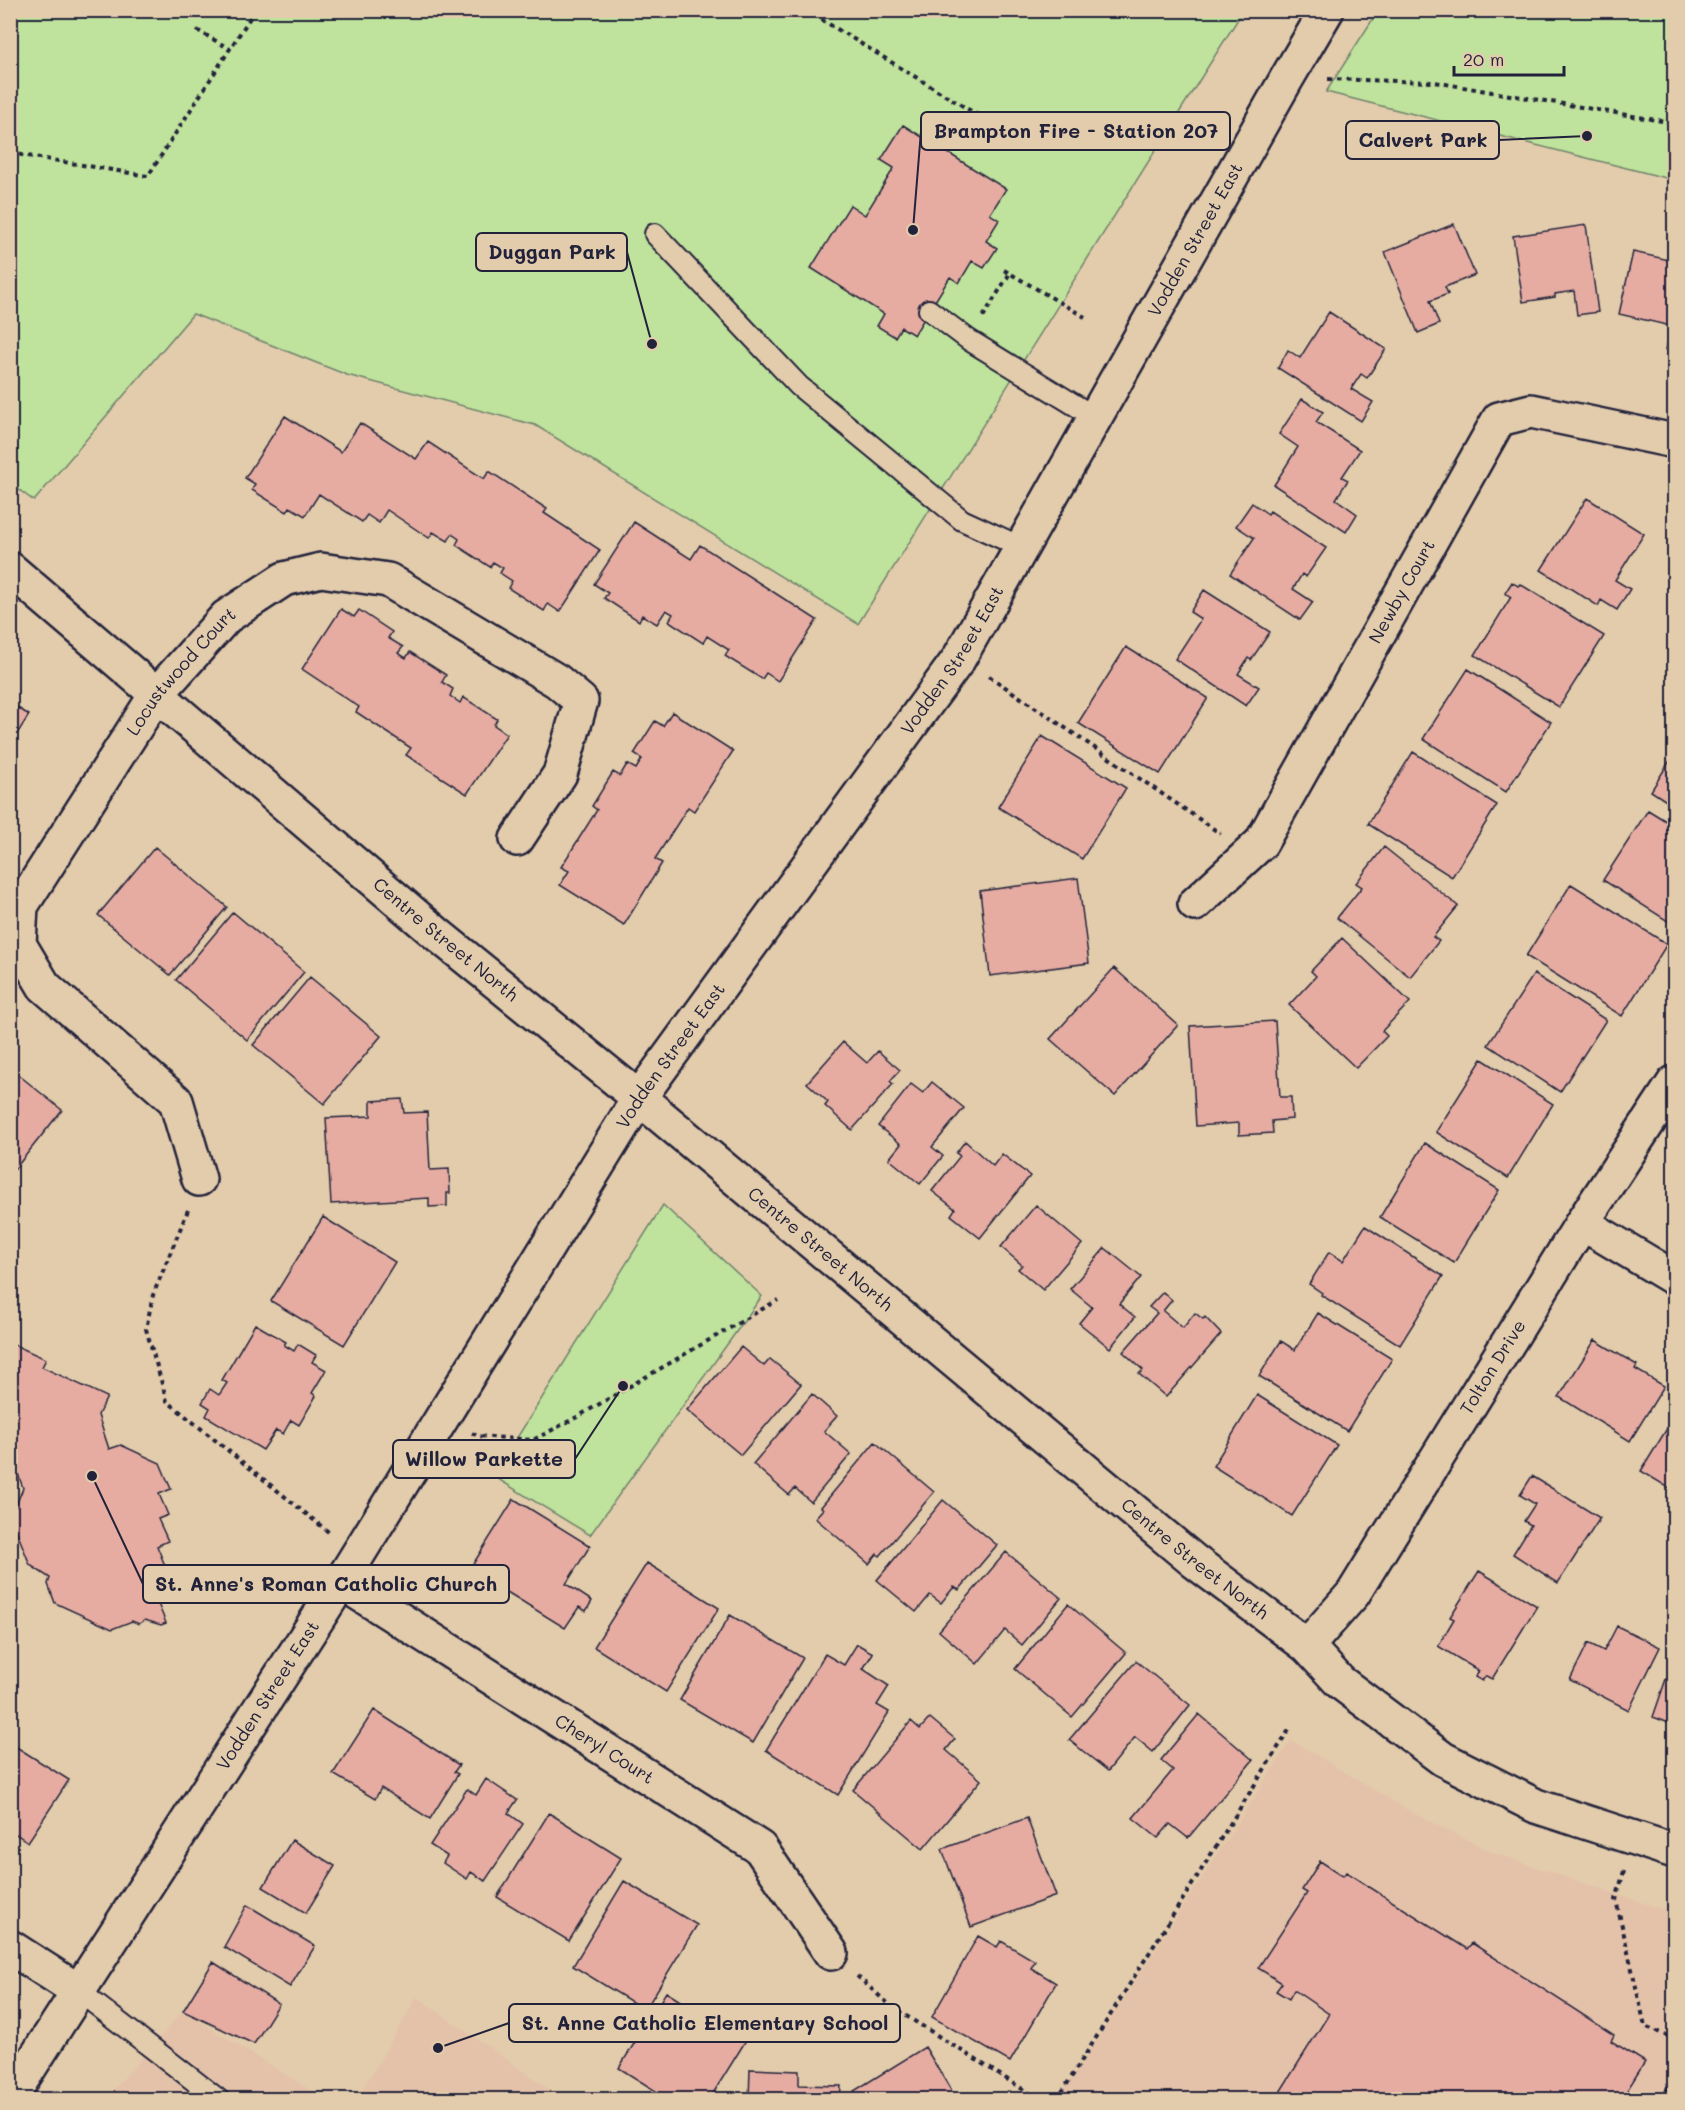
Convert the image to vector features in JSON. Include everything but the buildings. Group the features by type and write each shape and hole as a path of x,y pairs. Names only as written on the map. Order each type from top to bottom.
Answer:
{"street":[{"name":"Vodden Street East","path":"10,2098 349,1569 639,1098 958,660 1327,10"},
{"name":"Newby Court","path":"1195,904 1261,843 1499,419 1531,411 1674,441"},
{"name":"Centre Street North","path":"10,569 437,934 639,1098 1194,1561 1307,1647 1340,1682 1443,1759 1536,1806 1674,1851"},
{"name":"Locustwood Court","path":"199,1179 176,1101 44,986 19,944 21,906 156,695 226,617 284,579 321,570 388,580 557,681 581,701 560,774 517,839"},
{"name":"Tolton Drive","path":"1307,1647 1353,1594 1582,1222 1674,1083"},
{"path":"1582,1222 1674,1278"},
{"name":"Cheryl Court","path":"349,1569 760,1848 831,1953"},
{"path":"10,1947 80,1992"}],"lane":[{"path":"655,234 799,386 962,520 1023,548"},
{"path":"929,310 969,340 1096,418"},
{"path":"80,1992 219,2100"}],"path":[{"path":"10,153 148,176 255,10"},
{"path":"806,10 1017,139"},
{"path":"198,30 230,50"},
{"path":"1287,78 1434,82 1674,123"},
{"path":"1004,270 1085,317"},
{"path":"969,340 1010,273"},
{"path":"958,660 988,675 1248,853"},
{"path":"199,1179 153,1295 146,1329 167,1401 349,1569"},
{"path":"442,1418 477,1436 534,1440 778,1300"},
{"path":"1057,2100 1289,1730"},
{"path":"1633,1837 1616,1900 1645,2026 1674,2039"},
{"path":"831,1953 892,2007 1040,2100"},
{"path":"1663,2100 1674,2071"}],"shaded area":[{"path":"1291,1740 1413,1813 1496,1854 1674,1913 1674,2099 1058,2100"},
{"path":"417,1997 563,2099 357,2099"},
{"path":"183,2011 325,2099 115,2100 109,2095"}],"green space":[{"path":"10,11 1243,11 858,624 535,425 347,375 193,314 34,501 10,483"},
{"path":"1378,11 1674,11 1674,180 1326,92"},
{"path":"663,1205 762,1296 590,1535 493,1476"}],"place":[{"name":"Calvert Park","path":"1587,136"},
{"name":"Brampton Fire - Station 207","path":"913,230"},
{"name":"Duggan Park","path":"652,344"},
{"name":"Willow Parkette","path":"623,1386"},
{"name":"St. Anne's Roman Catholic Church","path":"92,1476"},
{"name":"St. Anne Catholic Elementary School","path":"438,2048"}]}
